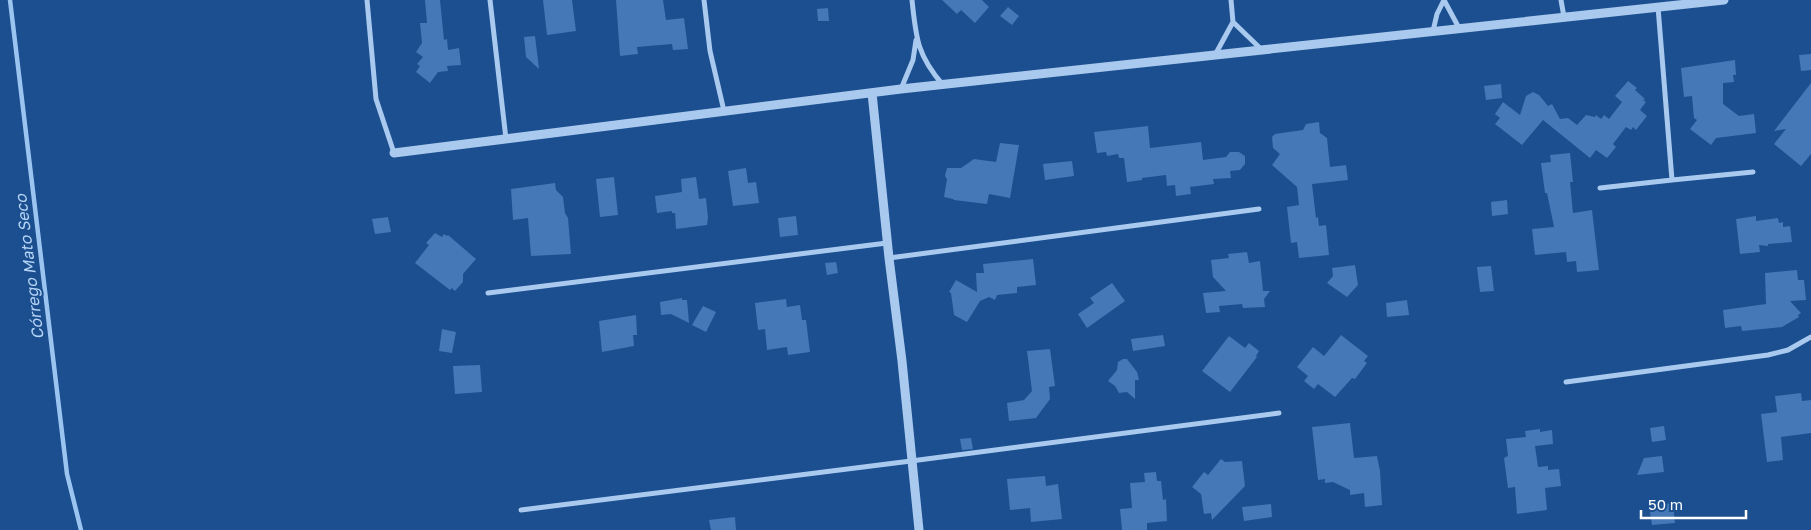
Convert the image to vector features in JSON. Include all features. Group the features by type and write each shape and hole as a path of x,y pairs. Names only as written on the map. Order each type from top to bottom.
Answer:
{"street":[{"path":"367,0 376,99 394,153 901,89 1724,0"},
{"path":"490,0 506,139"},
{"path":"704,0 710,51 724,112"},
{"path":"912,0 916,38 922,57 931,71 944,85"},
{"path":"1214,56 1233,22 1232,0"},
{"path":"1444,0 1459,28"},
{"path":"1433,31 1437,14 1444,0"},
{"path":"1561,0 1564,17"},
{"path":"1658,7 1672,180"},
{"path":"1233,22 1263,51"},
{"path":"901,89 912,60 916,38"},
{"path":"872,94 919,530"},
{"path":"1600,188 1753,172"},
{"path":"889,258 1259,209"},
{"path":"488,293 887,243"},
{"path":"1566,382 1768,355 1788,350 1811,337"},
{"path":"521,510 1279,413"}],"building":[{"path":"425,0 440,0 444,40 447,39 448,50 459,48 461,65 447,66 448,71 438,72 430,83 416,72 420,66 417,64 423,57 416,52 422,43 420,23 427,23"},
{"path":"543,0 572,0 576,31 547,35"},
{"path":"616,0 663,0 666,20 684,18 688,49 673,50 672,44 637,47 638,54 620,56"},
{"path":"942,0 982,0 989,7 975,23 961,10 957,14"},
{"path":"1008,7 1019,16 1012,25 1000,16"},
{"path":"828,8 829,21 818,21 817,9"},
{"path":"535,36 539,69 526,57 524,37"},
{"path":"1811,54 1811,70 1801,71 1799,55"},
{"path":"1735,60 1736,75 1733,75 1734,82 1723,83 1723,104 1739,116 1754,114 1756,133 1716,138 1711,145 1690,129 1697,120 1694,118 1692,96 1684,97 1681,68"},
{"path":"1628,81 1637,88 1635,90 1645,99 1643,100 1646,102 1640,110 1647,116 1636,130 1633,127 1631,130 1626,127 1613,144 1616,147 1607,158 1596,150 1590,158 1543,120 1522,145 1495,124 1500,118 1495,114 1503,102 1520,115 1526,96 1533,92 1539,95 1548,106 1552,104 1560,119 1568,118 1577,125 1586,115 1595,117 1596,115 1601,119 1604,115 1609,119 1622,102 1615,96"},
{"path":"1811,83 1811,154 1801,166 1774,144 1786,129 1774,131"},
{"path":"1501,84 1502,98 1486,100 1484,86"},
{"path":"1319,122 1320,133 1327,138 1330,167 1346,165 1348,180 1312,184 1316,218 1318,217 1319,226 1326,225 1329,255 1299,258 1297,242 1291,243 1287,207 1299,205 1297,187 1272,165 1280,154 1273,148 1272,137 1275,134 1303,130 1306,124"},
{"path":"1148,126 1150,148 1201,142 1203,160 1226,157 1230,152 1239,152 1245,156 1245,164 1240,170 1230,171 1231,178 1213,179 1214,184 1190,187 1191,194 1176,196 1175,185 1167,186 1166,175 1127,182 1124,158 1119,158 1118,154 1107,156 1106,152 1097,153 1094,132"},
{"path":"1000,143 1019,145 1010,198 989,194 987,204 944,197 947,168 961,168 974,159 996,162"},
{"path":"1570,153 1573,182 1570,182 1573,213 1592,210 1599,270 1577,272 1576,261 1567,262 1566,252 1535,255 1532,229 1554,227 1547,193 1545,193 1541,163 1551,162 1550,155"},
{"path":"1072,161 1074,176 1045,180 1043,164"},
{"path":"746,168 748,183 756,182 759,203 733,206 728,171"},
{"path":"614,177 618,215 600,217 596,179"},
{"path":"696,177 699,199 706,198 707,225 676,229 675,213 672,213 672,211 657,213 655,196 682,192 681,179"},
{"path":"555,183 556,190 563,197 565,213 568,218 571,254 531,256 528,218 513,220 511,189"},
{"path":"1507,200 1508,214 1492,216 1491,202"},
{"path":"796,216 798,235 780,237 778,218"},
{"path":"1756,216 1756,221 1778,218 1779,223 1783,222 1783,227 1790,226 1792,242 1768,244 1768,246 1759,245 1760,252 1740,254 1736,219"},
{"path":"388,217 391,232 375,234 372,219"},
{"path":"435,233 442,237 444,234 448,235 476,259 463,274 463,282 455,291 452,288 450,290 415,263 429,245 426,243"},
{"path":"1247,252 1249,263 1260,261 1263,291 1270,291 1264,299 1265,307 1243,308 1242,304 1219,306 1220,312 1206,313 1203,293 1226,291 1213,277 1211,260 1229,258 1228,254"},
{"path":"1033,259 1036,285 1017,287 1017,293 997,295 995,300 989,297 980,301 967,322 954,315 951,293 949,292 956,280 977,292 976,273 984,273 983,264"},
{"path":"836,262 838,273 827,275 825,263"},
{"path":"1355,265 1358,285 1347,297 1327,283 1333,276 1332,268"},
{"path":"1491,266 1494,291 1480,292 1477,267"},
{"path":"1797,270 1798,280 1804,280 1806,300 1790,301 1801,313 1798,315 1799,317 1782,327 1742,331 1741,326 1725,328 1723,310 1766,304 1765,273"},
{"path":"1112,283 1125,301 1087,328 1078,314 1094,303 1090,298"},
{"path":"682,298 682,300 687,300 689,323 671,314 661,315 660,302"},
{"path":"786,299 787,307 800,305 802,320 806,320 810,352 788,355 787,347 767,350 765,329 758,330 755,303"},
{"path":"1407,300 1409,315 1387,317 1386,303"},
{"path":"703,306 716,312 706,332 692,325"},
{"path":"636,315 637,335 633,335 634,346 602,352 599,321"},
{"path":"442,329 456,332 452,353 439,351"},
{"path":"1163,335 1165,346 1133,351 1131,339"},
{"path":"1341,335 1368,356 1364,361 1367,363 1355,379 1352,378 1335,397 1318,384 1314,389 1304,381 1308,376 1297,367 1313,347 1324,356"},
{"path":"1229,336 1245,348 1249,343 1259,351 1257,357 1230,392 1202,371"},
{"path":"1050,349 1055,386 1049,387 1050,399 1036,418 1009,421 1007,403 1024,400 1032,391 1027,351"},
{"path":"1127,359 1137,372 1139,380 1135,380 1135,399 1127,392 1119,393 1115,386 1108,381 1117,370 1118,362"},
{"path":"480,365 482,392 455,394 453,366"},
{"path":"1801,393 1802,401 1811,400 1811,433 1781,437 1783,460 1767,462 1761,414 1777,412 1775,396"},
{"path":"1350,423 1354,458 1377,456 1382,505 1365,507 1364,493 1350,495 1350,490 1333,482 1325,483 1325,479 1318,480 1312,427"},
{"path":"1664,426 1666,440 1652,442 1650,428"},
{"path":"1540,429 1540,432 1552,430 1553,444 1535,446 1538,467 1548,466 1548,470 1559,469 1561,486 1545,488 1547,510 1517,514 1515,487 1508,488 1504,458 1508,456 1506,439 1526,437 1525,431"},
{"path":"971,438 973,449 962,450 960,439"},
{"path":"1662,456 1664,472 1637,475 1644,458"},
{"path":"1221,459 1225,462 1242,461 1245,486 1212,520 1211,513 1204,514 1201,494 1192,487 1204,472 1208,475"},
{"path":"1156,472 1157,481 1161,481 1163,500 1166,499 1167,521 1147,523 1147,530 1122,530 1120,509 1132,508 1130,483 1145,482 1144,473"},
{"path":"1045,476 1046,486 1058,484 1062,519 1031,522 1030,508 1010,510 1007,479"},
{"path":"1673,503 1675,523 1652,525 1649,506"},
{"path":"1271,504 1272,517 1244,521 1242,507"},
{"path":"735,517 736,530 711,530 709,520"}],"waterway":[{"name":"Córrego Mato Seco","path":"10,0 67,474 81,530"}]}
